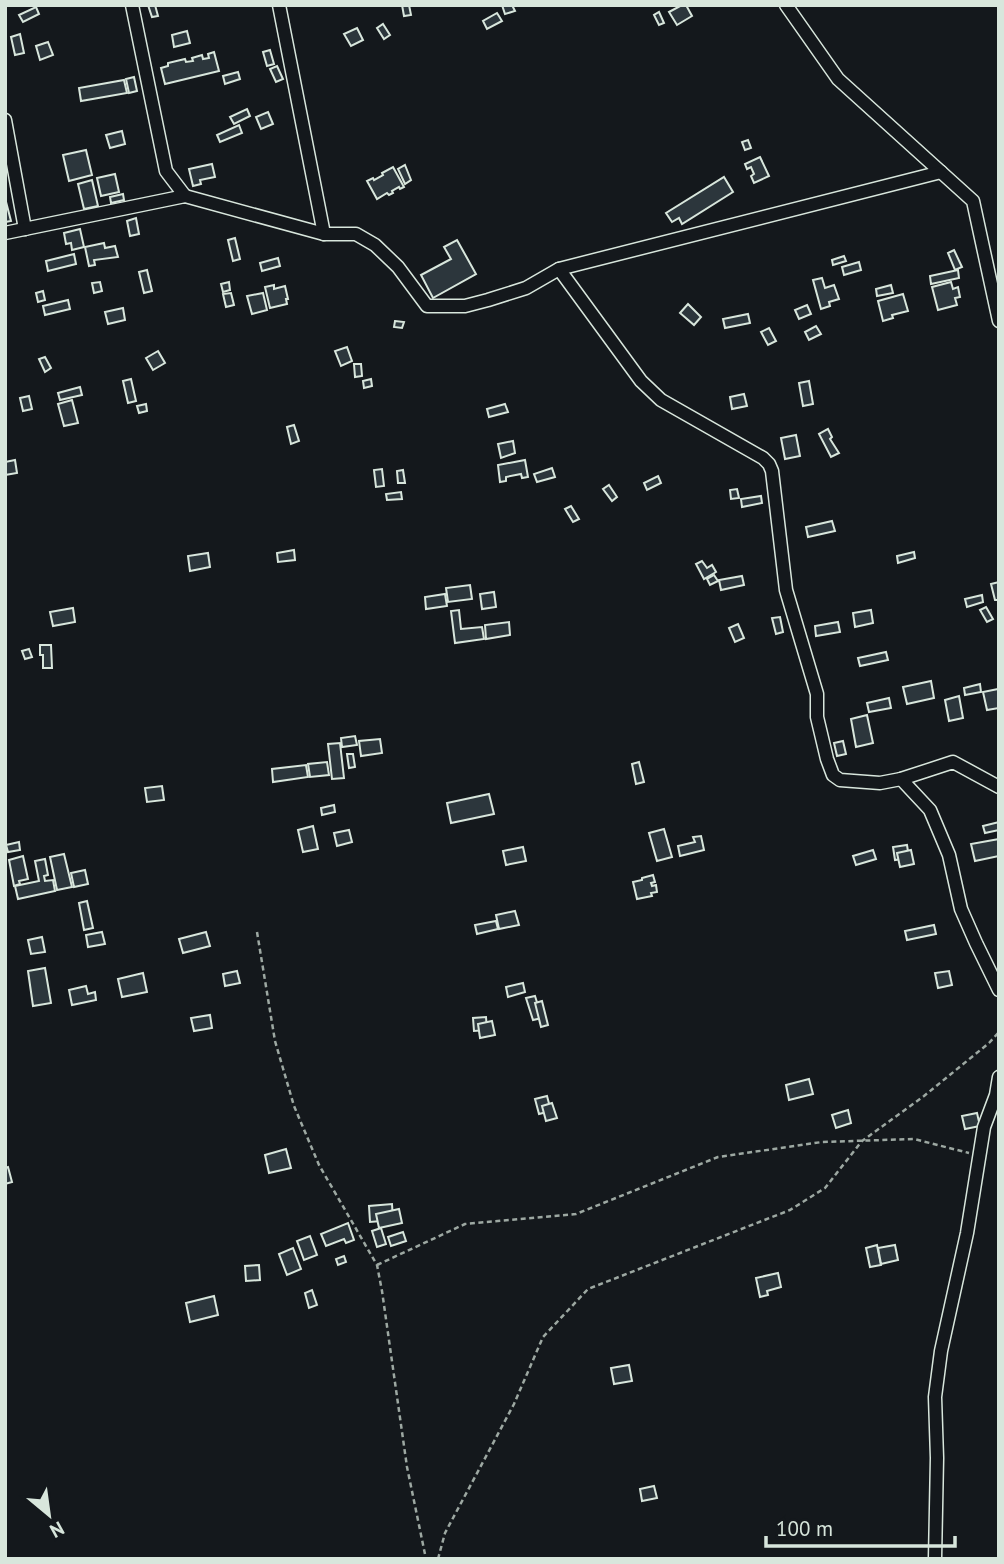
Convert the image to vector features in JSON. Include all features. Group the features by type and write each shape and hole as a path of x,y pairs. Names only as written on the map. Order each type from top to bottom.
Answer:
{"street":[{"path":"132,5 166,171 185,196"},
{"path":"279,5 324,234"},
{"path":"786,5 838,79 973,201 999,321"},
{"path":"5,120 25,229"},
{"path":"5,233 185,196 324,234 356,234 375,245 398,267 427,306 465,306 526,288 559,269 941,172"},
{"path":"559,269 640,380 661,400 764,458 769,464 786,590 817,694 817,717 833,775 840,780 880,783 953,762 999,787"},
{"path":"901,779 930,810 949,855 961,909 999,990"},
{"path":"935,1559 935,1397 941,1351 967,1233 984,1127 996,1095 999,1077"}],"path":[{"path":"257,932 275,1041 293,1106 319,1165 377,1265 407,1467 426,1559"},
{"path":"439,1559 445,1533 514,1404 543,1337 588,1289 790,1210 825,1188 862,1141 924,1096 999,1032"},
{"path":"377,1265 465,1224 576,1214 718,1157 822,1142 914,1139 979,1155"}],"building":[{"path":"148,5 155,5 158,16 152,17"},
{"path":"402,5 409,5 411,15 404,16"},
{"path":"502,5 512,5 515,11 505,14"},
{"path":"686,5 692,16 677,25 669,12"},
{"path":"36,7 39,14 23,22 19,15"},
{"path":"659,12 664,23 659,25 654,15"},
{"path":"497,13 502,21 487,29 483,21"},
{"path":"383,24 390,35 384,39 377,28"},
{"path":"357,28 363,40 351,46 344,34"},
{"path":"187,31 190,43 174,47 172,35"},
{"path":"20,34 24,53 15,55 11,37"},
{"path":"48,42 53,55 40,60 36,46"},
{"path":"270,50 274,64 267,66 263,52"},
{"path":"214,52 219,71 165,84 161,68 168,66 168,63 185,59 186,62 193,61 192,58 202,55 203,59 209,58 208,54"},
{"path":"277,66 283,79 276,82 270,69"},
{"path":"238,72 240,79 225,84 223,76"},
{"path":"134,77 137,91 129,93 126,79"},
{"path":"124,80 127,93 81,101 79,88"},
{"path":"247,109 250,116 234,124 230,117"},
{"path":"268,112 273,124 261,129 256,117"},
{"path":"239,125 242,133 220,142 217,135"},
{"path":"122,131 125,144 110,148 106,135"},
{"path":"748,140 751,148 745,150 742,142"},
{"path":"86,150 92,175 69,181 63,155"},
{"path":"760,157 769,176 754,183 751,167 747,169 745,164"},
{"path":"212,164 215,177 200,180 201,184 193,186 189,169"},
{"path":"405,165 411,180 405,184 398,169"},
{"path":"393,167 404,187 377,199 367,181 373,178 374,180"},
{"path":"115,174 119,192 101,196 97,178"},
{"path":"724,177 733,192 682,224 679,218 672,222 666,213"},
{"path":"92,180 98,206 84,209 78,184"},
{"path":"123,194 124,200 111,203 110,197"},
{"path":"5,198 11,221 5,222"},
{"path":"136,218 139,234 130,236 127,221"},
{"path":"80,229 84,247 72,250 71,243 66,244 64,233"},
{"path":"235,238 240,259 233,261 228,240"},
{"path":"457,240 476,274 433,298 421,275 451,259 444,247"},
{"path":"104,243 105,248 115,246 118,257 94,260 95,265 89,266 85,247"},
{"path":"954,250 962,267 955,270 948,253"},
{"path":"74,254 76,264 48,271 46,261"},
{"path":"844,256 846,261 833,265 832,260"},
{"path":"278,258 280,266 262,271 260,263"},
{"path":"859,262 861,270 844,275 842,267"},
{"path":"147,270 152,291 144,293 139,272"},
{"path":"958,270 959,278 931,284 930,276"},
{"path":"822,278 825,288 834,285 839,299 829,302 830,306 821,309 813,280"},
{"path":"100,282 102,291 94,293 92,283"},
{"path":"229,282 230,290 223,292 221,284"},
{"path":"951,282 953,289 958,287 960,297 955,298 957,305 938,310 932,287"},
{"path":"274,285 274,289 285,286 288,299 287,304 270,308 265,287"},
{"path":"891,285 893,293 877,296 876,289"},
{"path":"43,291 45,300 38,302 36,293"},
{"path":"231,293 234,305 226,307 223,294"},
{"path":"263,293 267,310 252,314 247,296"},
{"path":"903,294 908,311 892,315 893,318 883,321 878,301"},
{"path":"68,300 70,309 45,315 43,306"},
{"path":"688,304 701,317 694,325 680,313"},
{"path":"807,305 811,314 799,319 795,310"},
{"path":"123,308 125,320 108,324 105,312"},
{"path":"748,314 750,323 725,328 723,319"},
{"path":"395,321 404,322 402,328 394,327"},
{"path":"816,326 821,334 809,340 805,332"},
{"path":"769,328 776,341 768,345 761,332"},
{"path":"347,347 352,361 341,366 335,351"},
{"path":"158,351 165,363 153,370 146,358"},
{"path":"45,357 51,368 45,372 39,359"},
{"path":"354,364 361,364 362,376 355,377"},
{"path":"131,379 136,401 128,403 123,381"},
{"path":"371,379 372,386 364,388 363,381"},
{"path":"809,381 813,404 803,406 799,383"},
{"path":"80,387 82,395 60,400 58,393"},
{"path":"744,394 747,406 732,409 730,397"},
{"path":"29,396 32,409 23,411 20,398"},
{"path":"72,400 78,423 64,426 58,404"},
{"path":"146,404 147,411 139,413 137,406"},
{"path":"505,404 508,412 489,417 487,409"},
{"path":"294,425 299,441 291,444 287,427"},
{"path":"828,429 832,437 830,439 839,453 831,457 819,434"},
{"path":"796,435 800,456 785,459 781,438"},
{"path":"513,441 515,453 501,458 498,444"},
{"path":"15,460 17,473 5,475 5,462"},
{"path":"525,460 528,477 522,478 521,474 506,477 506,481 500,482 498,465"},
{"path":"552,468 555,477 537,482 534,474"},
{"path":"382,469 384,486 376,487 374,470"},
{"path":"403,470 405,483 398,483 397,471"},
{"path":"658,476 661,483 647,490 644,483"},
{"path":"609,485 617,497 612,501 603,489"},
{"path":"737,489 739,498 731,499 730,490"},
{"path":"401,492 402,499 387,500 386,494"},
{"path":"761,496 762,503 742,507 741,499"},
{"path":"571,506 579,519 573,522 565,509"},
{"path":"832,521 835,531 808,537 806,527"},
{"path":"294,550 295,560 278,562 277,553"},
{"path":"914,552 915,558 898,563 897,556"},
{"path":"208,553 210,567 190,571 188,556"},
{"path":"702,561 707,568 712,565 716,572 704,579 696,564"},
{"path":"714,575 718,581 710,585 707,579"},
{"path":"742,576 744,585 721,590 719,580"},
{"path":"999,582 999,600 995,600 991,584"},
{"path":"470,585 472,599 448,602 446,588"},
{"path":"494,592 496,607 482,609 480,594"},
{"path":"445,594 447,606 426,609 425,597"},
{"path":"982,595 983,602 967,607 965,599"},
{"path":"986,607 993,619 987,622 980,610"},
{"path":"73,608 75,622 53,626 50,612"},
{"path":"459,610 461,629 482,627 484,639 455,643 451,611"},
{"path":"871,610 873,623 855,627 853,613"},
{"path":"780,617 783,632 776,634 772,618"},
{"path":"509,622 510,635 486,639 485,625"},
{"path":"838,622 840,632 816,636 815,626"},
{"path":"738,624 744,638 735,642 729,628"},
{"path":"40,645 51,645 52,668 43,668"},
{"path":"29,649 32,657 25,659 22,651"},
{"path":"886,652 888,660 860,666 858,658"},
{"path":"931,681 934,698 907,704 903,687"},
{"path":"980,684 981,692 965,695 964,688"},
{"path":"998,689 999,708 987,710 983,692"},
{"path":"959,696 963,718 949,721 945,700"},
{"path":"889,698 891,708 869,712 867,703"},
{"path":"867,715 873,743 856,747 851,719"},
{"path":"355,736 357,745 342,747 341,738"},
{"path":"380,739 382,753 361,756 359,741"},
{"path":"843,741 846,754 837,756 834,743"},
{"path":"340,743 344,778 332,779 328,744"},
{"path":"347,754 353,754 355,767 349,768"},
{"path":"327,762 329,775 310,777 308,764"},
{"path":"639,762 644,782 636,784 632,764"},
{"path":"306,765 308,777 273,782 272,769"},
{"path":"162,786 164,800 147,802 145,788"},
{"path":"489,794 494,814 451,823 447,803"},
{"path":"334,805 335,812 322,815 321,808"},
{"path":"999,822 999,830 985,833 983,826"},
{"path":"313,826 318,849 303,852 298,830"},
{"path":"664,829 672,857 657,861 649,833"},
{"path":"349,830 352,842 337,846 334,833"},
{"path":"701,836 704,850 680,856 678,846 695,842 693,837"},
{"path":"999,839 999,856 975,861 971,844"},
{"path":"19,842 20,850 8,852 6,845"},
{"path":"907,845 909,858 895,860 893,847"},
{"path":"523,847 526,861 506,865 503,851"},
{"path":"873,850 876,859 856,865 853,856"},
{"path":"911,850 914,864 900,867 897,853"},
{"path":"64,854 72,887 57,890 50,857"},
{"path":"23,856 28,879 19,881 20,884 14,886 9,860"},
{"path":"45,859 48,875 44,876 45,881 53,880 55,891 18,899 15,886 39,881 35,861"},
{"path":"85,870 88,884 74,887 71,873"},
{"path":"653,875 655,882 651,883 652,886 656,885 657,892 651,893 652,896 637,899 633,882"},
{"path":"87,901 93,928 84,930 79,903"},
{"path":"515,911 519,925 499,929 496,915"},
{"path":"496,921 498,929 477,934 475,925"},
{"path":"934,925 936,934 907,940 905,931"},
{"path":"102,932 105,944 88,947 86,935"},
{"path":"206,932 210,946 183,953 179,939"},
{"path":"42,937 45,952 31,954 28,940"},
{"path":"45,968 51,1003 33,1006 28,971"},
{"path":"237,971 240,983 225,986 223,974"},
{"path":"949,971 952,985 938,988 935,973"},
{"path":"143,973 147,992 122,997 118,979"},
{"path":"523,983 525,992 508,997 506,987"},
{"path":"86,986 88,994 95,992 96,1000 72,1005 69,990"},
{"path":"535,996 542,1018 533,1020 526,998"},
{"path":"542,1001 548,1025 541,1027 535,1003"},
{"path":"210,1015 212,1028 194,1031 191,1018"},
{"path":"486,1017 487,1030 474,1031 473,1018"},
{"path":"492,1021 495,1035 480,1038 478,1024"},
{"path":"809,1079 813,1094 789,1100 786,1085"},
{"path":"547,1096 551,1111 539,1114 535,1099"},
{"path":"552,1103 557,1118 546,1121 542,1106"},
{"path":"848,1110 851,1123 836,1128 832,1115"},
{"path":"977,1113 980,1126 965,1129 962,1116"},
{"path":"286,1149 291,1168 269,1173 265,1155"},
{"path":"8,1167 12,1182 5,1184 5,1168"},
{"path":"392,1204 393,1220 370,1222 369,1206"},
{"path":"399,1209 402,1223 379,1228 376,1214"},
{"path":"348,1223 354,1240 346,1243 344,1239 326,1246 321,1234"},
{"path":"381,1228 386,1244 377,1247 372,1231"},
{"path":"403,1232 406,1241 391,1246 388,1237"},
{"path":"310,1236 317,1255 304,1260 297,1241"},
{"path":"877,1245 881,1265 870,1267 866,1248"},
{"path":"895,1245 898,1260 881,1264 878,1248"},
{"path":"293,1248 301,1269 287,1275 279,1254"},
{"path":"344,1256 346,1262 338,1265 336,1259"},
{"path":"259,1265 260,1280 246,1281 245,1266"},
{"path":"778,1273 781,1287 767,1291 768,1295 760,1297 756,1278"},
{"path":"312,1290 317,1305 309,1308 305,1293"},
{"path":"214,1296 218,1315 190,1322 186,1303"},
{"path":"629,1365 632,1381 614,1384 611,1368"},
{"path":"654,1486 657,1498 642,1501 640,1489"}]}
